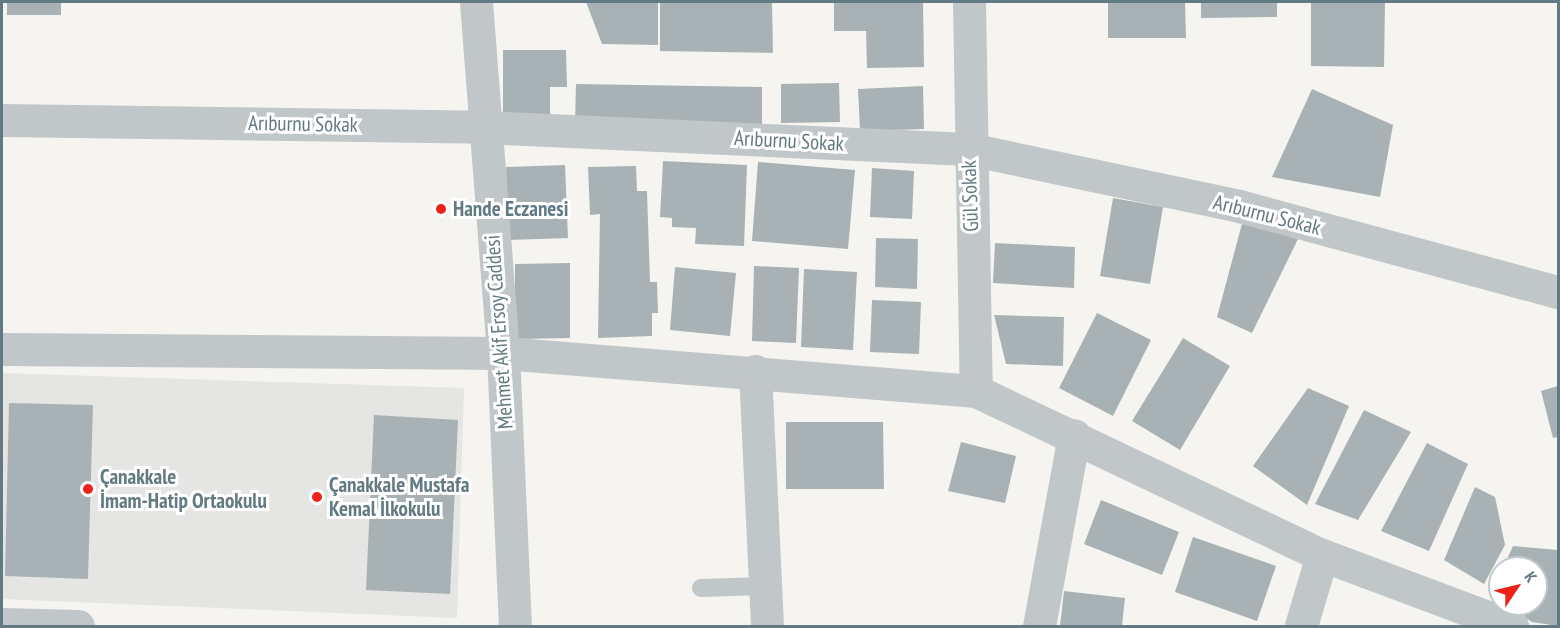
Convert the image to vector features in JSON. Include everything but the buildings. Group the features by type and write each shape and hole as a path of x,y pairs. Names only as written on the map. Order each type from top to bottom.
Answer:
{"street":[{"name":"Mehmet Akif Ersoy Caddesi","path":"476,2 483,127 502,353 515,627"},
{"name":"Gül Sokak","path":"969,2 969,149 976,391"},
{"name":"Arıburnu Sokak","path":"2,120 483,127 969,149 1239,206 1558,292"},
{"path":"2,349 502,353 755,370 976,391 1074,435 1322,555 1512,627"},
{"path":"755,370 767,627"},
{"path":"1040,627 1074,435"},
{"path":"1301,627 1322,555"},
{"path":"2,624 78,627"}],"lane":[{"path":"701,588 765,586"}],"shaded area":[{"name":"Çanakkale Mustafa Kemal İlkokulu","path":"2,373 464,388 457,618 2,599"}],"place":[{"name":"Hande Eczanesi","path":"441,209"},
{"name":"Çanakkale İmam-Hatip Ortaokulu","path":"88,489"},
{"name":"Çanakkale Mustafa Kemal İlkokulu","path":"317,497"}]}
